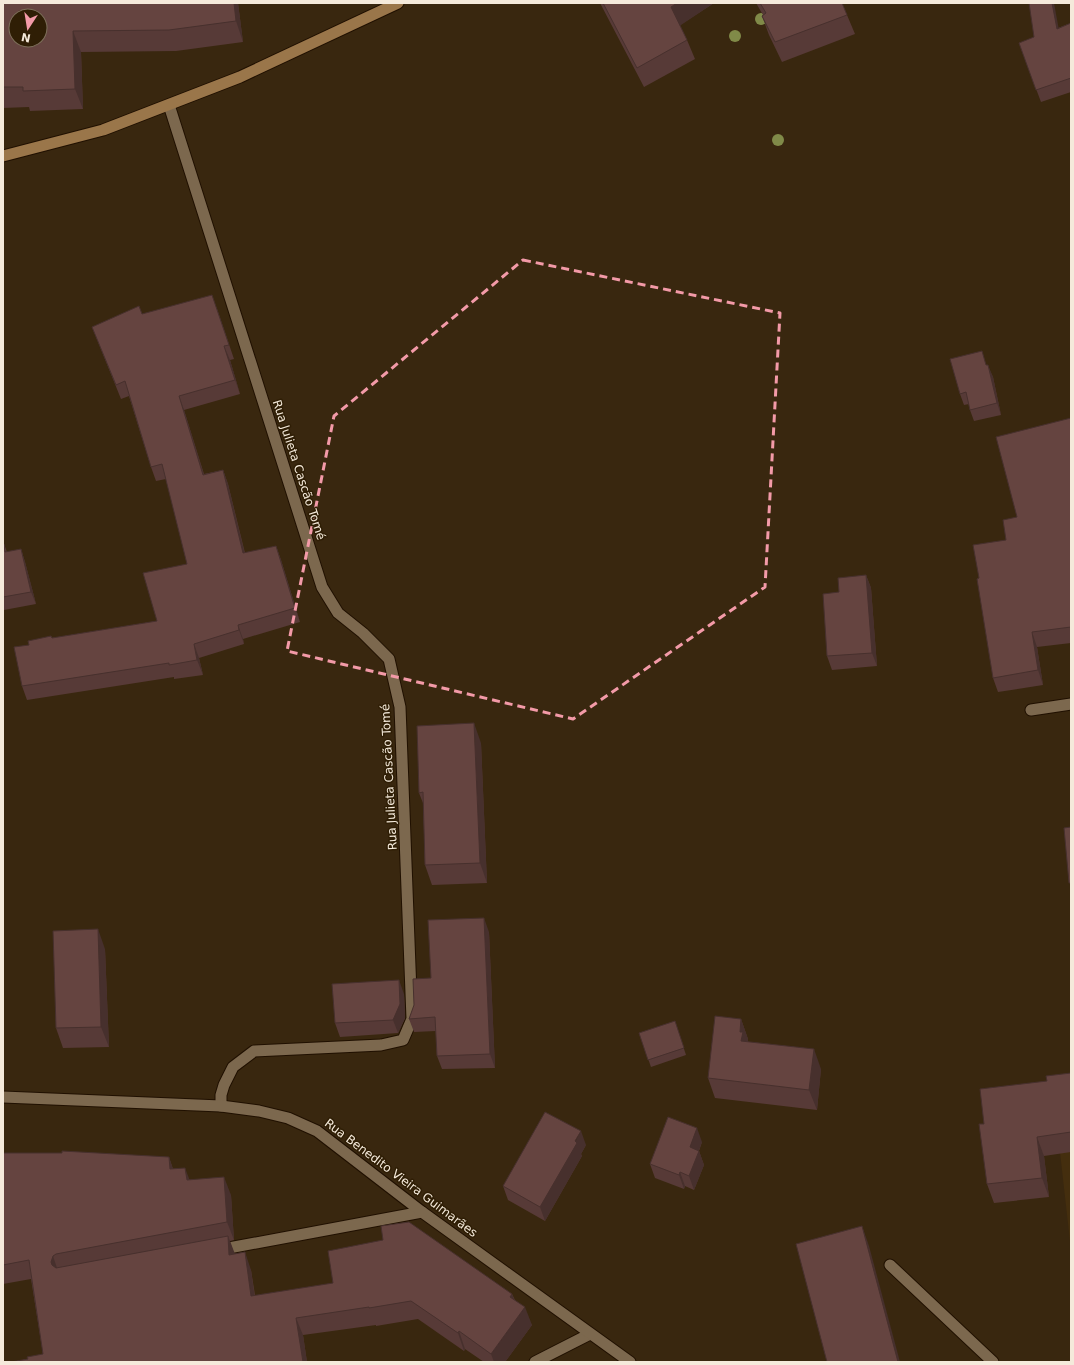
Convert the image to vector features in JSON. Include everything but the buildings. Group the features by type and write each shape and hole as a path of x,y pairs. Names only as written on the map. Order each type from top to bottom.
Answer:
{"main road":[{"path":"3,156 102,130 169,105 240,77 398,3"}],"street":[{"name":"Rua Julieta Cascão Tomé","path":"169,105 322,587 338,613 363,633 389,659 400,707 412,1019 403,1040 381,1045 254,1052 233,1067 221,1096 221,1106"},
{"path":"1031,710 1071,704"},
{"name":"Rua Benedito Vieira Guimarães","path":"3,1097 221,1106 259,1111 288,1118 317,1130 422,1212 630,1362"},
{"path":"204,1252 422,1212"},
{"path":"890,1265 993,1362"},
{"path":"536,1362 590,1334"}],"highlighted area":[{"path":"523,260 780,313 765,587 573,719 287,651 334,416"}],"shaded area":[{"path":"1071,1106 1071,1250 1055,1108"}]}
